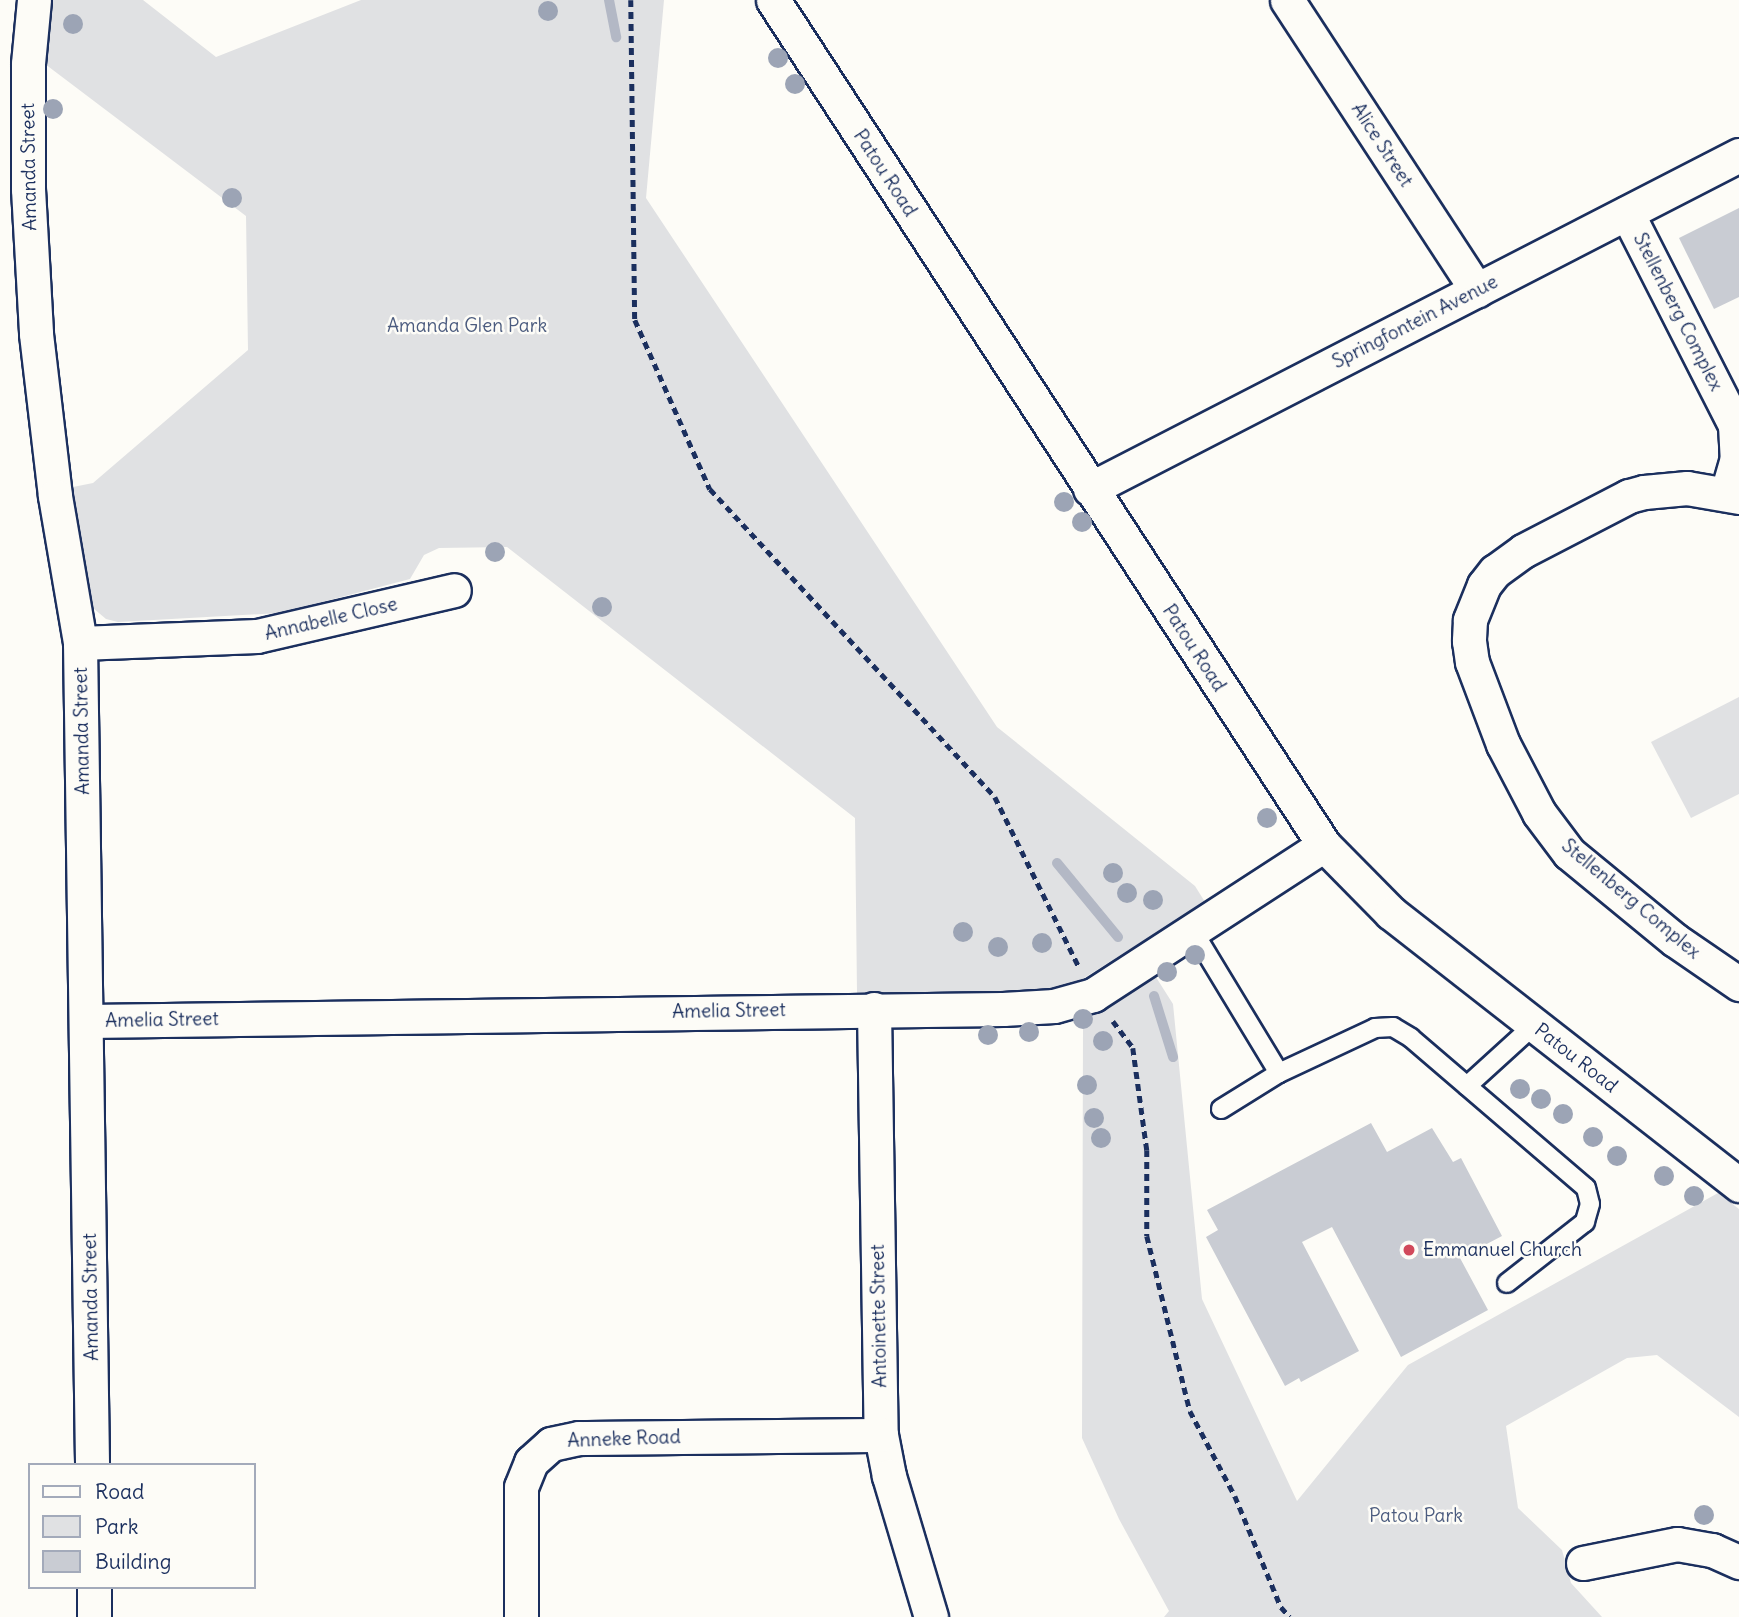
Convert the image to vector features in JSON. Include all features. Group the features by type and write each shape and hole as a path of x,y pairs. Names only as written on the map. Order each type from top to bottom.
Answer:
{"street":[{"name":"Amanda Street","path":"34,0 27,64 28,175 36,334 55,496 80,643 92,1463"},
{"name":"Patou Road","path":"773,0 1324,845 1391,914 1739,1185"},
{"name":"Alice Street","path":"1287,0 1476,290"},
{"name":"Springfontein Avenue","path":"1090,489 1739,155"},
{"name":"Stellenberg Complex","path":"1627,213 1735,425 1737,458 1733,495 1674,488 1629,496 1508,560 1495,571 1476,600 1469,641 1472,662 1503,744 1539,813 1569,853 1675,940 1739,984"},
{"name":"Annabelle Close","path":"80,643 257,636 454,590"},
{"name":"Amelia Street","path":"87,1021 1003,1009 1054,1006 1093,995 1324,845"},
{"name":"Antoinette Street","path":"874,1009 881,1435 889,1476 931,1617"},
{"name":"Anneke Road","path":"521,1617 521,1487 531,1462 551,1444 579,1438 881,1435"},
{"path":"1583,1563 1677,1544 1712,1550 1739,1562"},
{"path":"94,1589 94,1617"}],"lane":[{"path":"1193,931 1279,1073"},
{"path":"1467,1086 1534,1025"},
{"path":"1221,1109 1279,1073 1375,1028 1393,1027 1586,1188 1590,1204 1585,1222 1507,1283"}],"path":[{"path":"631,0 635,320 710,489 995,797 1093,995 1133,1048 1147,1150 1147,1236 1189,1411 1235,1496 1281,1607 1290,1617"}],"green space":[{"name":"Amanda Glen Park","path":"50,0 143,0 216,57 361,0 664,0 646,198 997,727 1195,886 1205,902 1068,988 1039,992 857,993 855,818 507,547 439,548 424,555 410,579 280,613 118,622 106,619 93,608 88,597 73,487 93,483 248,350 246,216 45,64"},
{"path":"1739,697 1739,794 1691,818 1651,742"},
{"name":"Patou Park","path":"1154,974 1173,1004 1202,1299 1297,1501 1408,1365 1718,1193 1739,1209 1739,1417 1657,1355 1627,1358 1506,1426 1518,1508 1562,1550 1571,1583 1602,1617 1164,1617 1169,1611 1119,1519 1082,1438 1083,1023"}],"building":[{"path":"1739,208 1739,297 1714,309 1679,238"},
{"name":"Emmanuel Church","path":"1371,1123 1387,1152 1432,1128 1453,1162 1461,1158 1502,1236 1460,1258 1488,1310 1401,1357 1332,1227 1302,1242 1359,1351 1301,1382 1299,1378 1285,1386 1206,1237 1218,1230 1207,1210"}],"waterway":[{"path":"609,0 616,37"},
{"path":"1057,863 1118,937"},
{"path":"1154,996 1173,1057"}],"place":[{"name":"Emmanuel Church","path":"1409,1250"}]}
